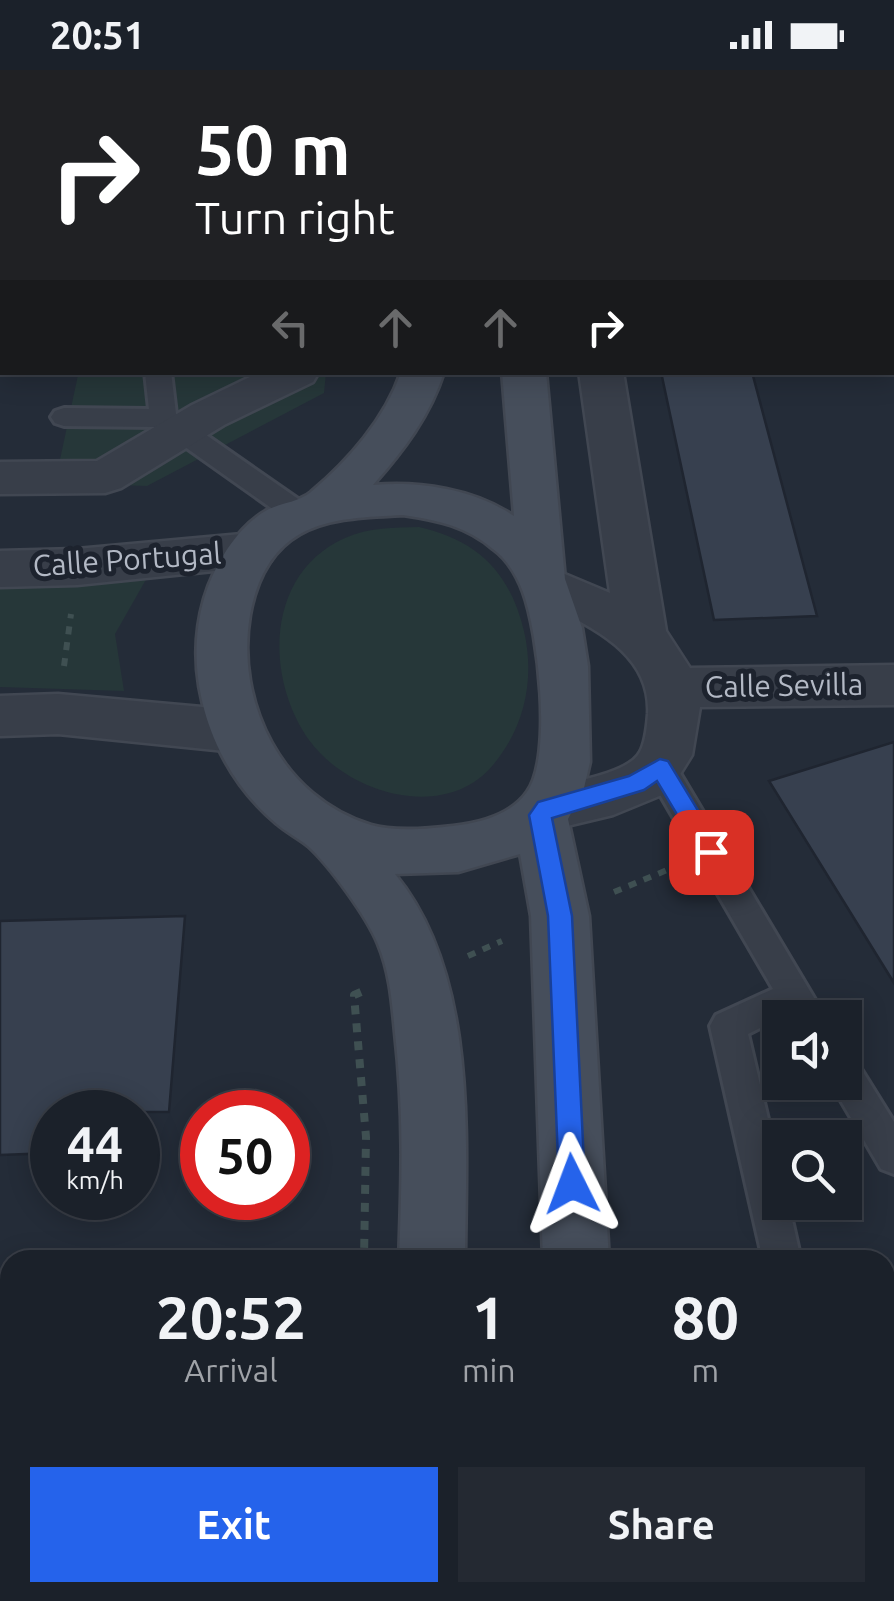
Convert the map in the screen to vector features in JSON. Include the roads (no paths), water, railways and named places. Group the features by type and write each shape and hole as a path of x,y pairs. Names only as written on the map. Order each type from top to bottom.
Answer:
{"main road":[{"path":"422,375 418,392 398,425 312,512 265,536 253,550 234,580 218,641 224,698 254,765 284,797 328,831 389,908 418,974 435,1113 432,1250"},
{"path":"524,375 545,580 560,632 566,731 564,760 543,812 560,916 576,1250"},
{"path":"312,512 403,499 450,504 496,527 522,548 545,580"},
{"path":"328,831 368,847 451,850 518,829 543,812"}],"street":[{"path":"0,478 105,477 172,424 291,375"},
{"path":"543,812 652,776 660,768 675,713 674,688 641,634 602,375"},
{"name":"Calle Portugal","path":"0,569 77,567 253,550"},
{"path":"545,580 641,634"},
{"name":"Calle Sevilla","path":"674,688 894,685"},
{"path":"0,716 58,714 236,732"}],"lane":[{"path":"159,375 172,424"},
{"path":"64,417 172,424 312,512"},
{"path":"660,768 799,1000"},
{"path":"762,1017 728,1026 780,1250"},
{"path":"860,1100 894,1156"}]}
